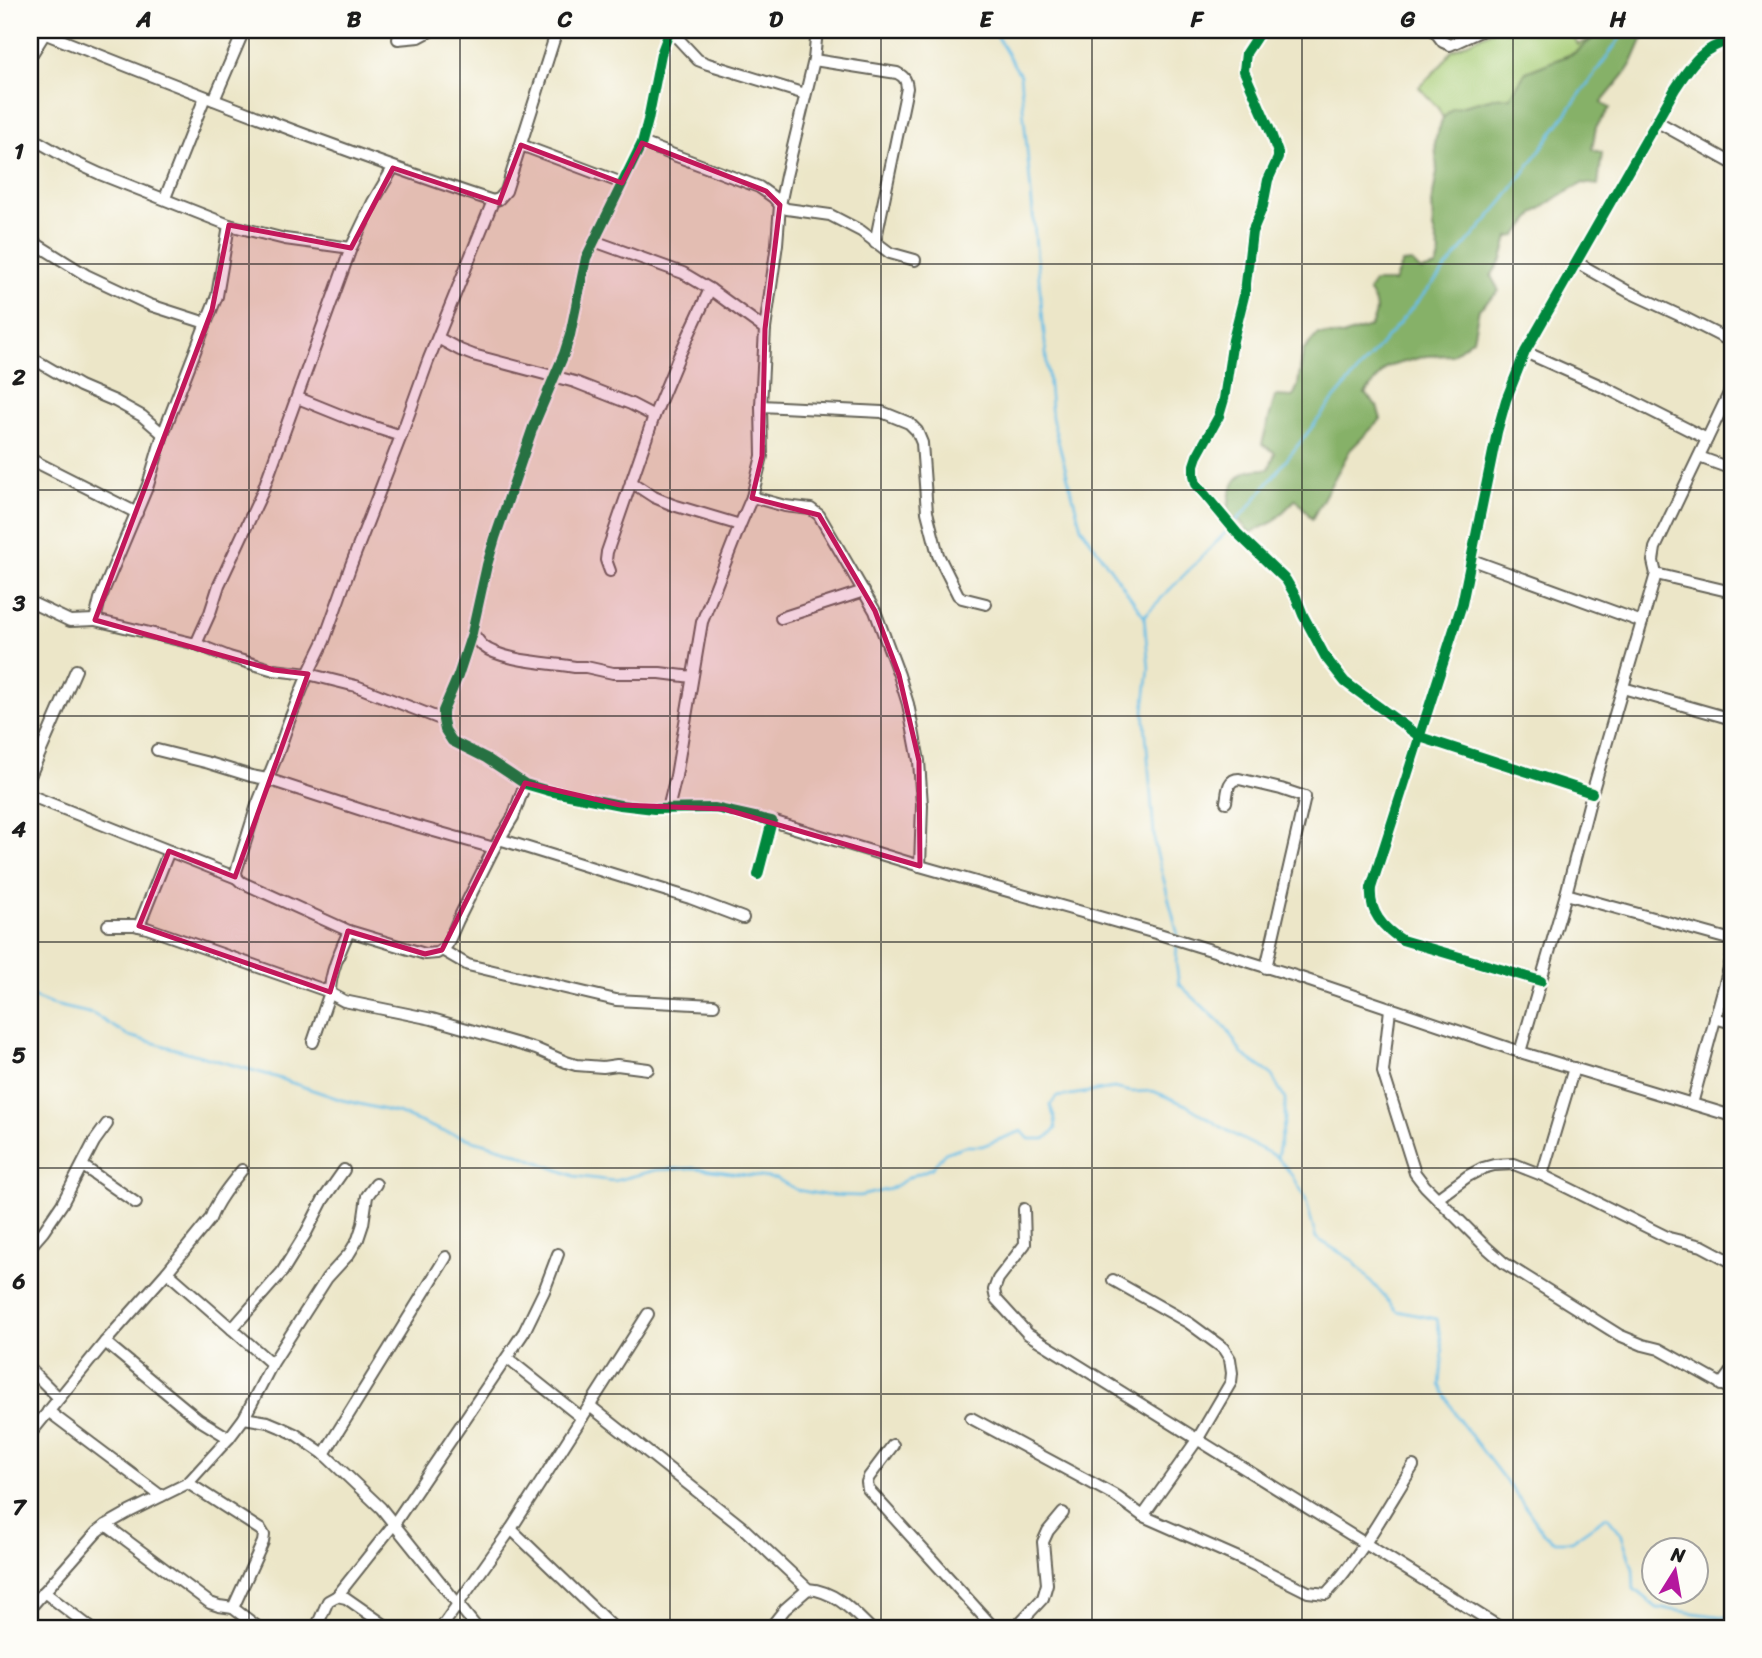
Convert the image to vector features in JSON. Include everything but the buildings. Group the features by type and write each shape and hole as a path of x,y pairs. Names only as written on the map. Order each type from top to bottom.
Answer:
{"street":[{"path":"165,198 209,99 244,30"},
{"path":"398,39 419,37 432,30"},
{"path":"30,57 40,31 209,99 393,168 493,201 499,200 506,191 557,30"},
{"path":"805,94 698,60 670,30 661,54 642,143 586,258 570,335 533,427 495,538 472,633 443,711 445,730 452,741 486,758 525,783 550,791 654,809 715,808 772,821 1159,933 1520,1052 1732,1116"},
{"path":"668,808 702,622 752,497 762,456 761,406 765,329 780,205 814,60 817,30"},
{"path":"1261,30 1246,53 1244,71 1269,128 1278,158 1268,180 1263,206 1251,233 1245,292 1233,340 1222,407 1197,456 1194,465 1196,484 1237,533 1286,580 1326,658 1345,682 1420,737 1592,793"},
{"path":"1434,30 1443,42 1450,45 1483,30"},
{"path":"1541,981 1402,940 1388,930 1376,914 1370,901 1371,888 1459,615 1500,421 1525,352 1675,89 1697,57 1720,43 1732,40"},
{"path":"814,60 897,73 904,76 906,81 907,88 875,243"},
{"path":"1656,121 1732,163"},
{"path":"30,137 100,174 229,225 285,239 351,248"},
{"path":"642,143 759,187 780,205 793,210 830,215 861,231 890,253 915,260"},
{"path":"521,145 622,183"},
{"path":"195,644 262,493 351,248 393,168"},
{"path":"237,878 236,872 257,805 308,674 324,641 428,360 493,201"},
{"path":"95,620 100,599 148,485 163,434 217,296 229,225"},
{"path":"30,240 86,275 150,305 206,323"},
{"path":"594,241 683,273 765,329"},
{"path":"1576,262 1629,292 1732,342"},
{"path":"610,571 606,560 607,552 654,416 710,289"},
{"path":"438,338 473,355 575,382 654,416"},
{"path":"1525,352 1608,388 1707,439"},
{"path":"30,357 80,386 142,416 163,434"},
{"path":"1520,1052 1656,574 1653,561 1655,548 1732,387"},
{"path":"298,398 401,436"},
{"path":"761,406 882,412 909,423 917,431 922,443 927,512 938,555 958,594 962,598 986,604"},
{"path":"1699,457 1732,469"},
{"path":"30,459 136,513"},
{"path":"631,482 673,505 740,525"},
{"path":"752,497 785,506 811,509 819,515 875,611 908,704 919,761 922,806 920,866"},
{"path":"1472,560 1642,622"},
{"path":"1656,574 1732,592"},
{"path":"781,618 864,591"},
{"path":"30,602 70,621 95,620 195,644 274,670 308,674 356,686 443,720"},
{"path":"472,633 484,647 510,657 613,673 660,673 692,677"},
{"path":"30,776 76,670"},
{"path":"1623,688 1732,719"},
{"path":"157,750 267,779 377,816 497,844 690,898 743,918"},
{"path":"1226,802 1230,783 1234,779 1305,797 1266,968"},
{"path":"34,796 237,878 240,882 349,931 432,954 447,945 513,817 525,783"},
{"path":"758,874 772,821"},
{"path":"139,926 169,851"},
{"path":"1566,894 1732,940"},
{"path":"108,925 139,926 274,971 330,992 344,1001 432,1019 536,1049 576,1065 617,1065 648,1069"},
{"path":"313,1042 338,958 349,931"},
{"path":"442,950 468,965 616,1000 714,1004"},
{"path":"1692,1104 1732,957"},
{"path":"1390,1009 1383,1072 1415,1173 1425,1185 1487,1248 1525,1277 1619,1335 1668,1354 1732,1390"},
{"path":"1715,1018 1732,1023"},
{"path":"1542,1175 1574,1068"},
{"path":"30,1247 62,1204 94,1142 107,1124"},
{"path":"1438,1198 1468,1176 1494,1165 1514,1164 1542,1175 1669,1238 1702,1246 1732,1262"},
{"path":"83,1166 136,1203"},
{"path":"30,1434 210,1219 213,1210 242,1170"},
{"path":"232,1329 282,1272 323,1200 344,1170"},
{"path":"30,1608 97,1532 188,1483 229,1438 244,1418 272,1364 327,1278 349,1254 358,1239 367,1196 376,1184"},
{"path":"1024,1209 1025,1244 998,1279 994,1290 996,1299 1028,1334 1501,1628"},
{"path":"316,1628 328,1601 337,1596 394,1524 524,1332 558,1254"},
{"path":"324,1454 446,1257"},
{"path":"167,1272 272,1364"},
{"path":"1113,1280 1189,1323 1223,1349 1230,1359 1232,1373 1231,1382 1197,1440 1143,1516"},
{"path":"441,1628 511,1530 648,1314"},
{"path":"105,1342 198,1419 229,1438"},
{"path":"507,1358 582,1418"},
{"path":"30,1369 59,1398"},
{"path":"1721,1385 1732,1370"},
{"path":"590,1406 742,1527 808,1589"},
{"path":"48,1411 160,1496"},
{"path":"244,1418 280,1427 324,1454 381,1508 477,1628"},
{"path":"971,1418 1114,1495 1143,1516 1308,1592 1326,1594 1364,1543 1413,1466"},
{"path":"893,1445 869,1477 868,1489 995,1628"},
{"path":"188,1483 261,1530 264,1535 233,1608"},
{"path":"1015,1628 1043,1598 1047,1584 1043,1542 1048,1531 1063,1513"},
{"path":"106,1525 210,1603 233,1608 259,1628"},
{"path":"511,1530 614,1628"},
{"path":"769,1628 785,1609 808,1589 819,1589 830,1594 851,1608 870,1628"},
{"path":"44,1592 91,1628"},
{"path":"337,1596 346,1598 388,1628"}],"highlighted area":[{"path":"642,143 766,191 780,205 765,329 762,456 752,498 819,515 875,611 899,675 919,761 920,866 724,809 620,805 525,783 442,950 425,954 348,931 330,992 139,926 169,851 235,877 308,674 274,670 95,620 212,310 229,225 351,248 393,168 499,203 521,145 622,183"}],"green space":[{"path":"1493,30 1570,30 1578,45 1596,36 1574,53 1526,72 1510,98 1494,98 1452,109 1443,118 1438,108 1419,87 1452,50"},
{"path":"1604,30 1653,30 1642,40 1625,74 1601,103 1610,108 1596,127 1592,149 1602,153 1598,185 1583,183 1561,195 1535,213 1516,236 1508,237 1502,259 1491,276 1499,291 1479,309 1473,339 1452,355 1426,356 1387,367 1365,394 1377,406 1381,419 1350,450 1312,519 1296,499 1273,522 1250,533 1240,521 1229,517 1231,491 1236,480 1246,472 1269,469 1275,453 1262,444 1275,396 1293,397 1298,385 1303,351 1318,334 1342,336 1370,327 1376,309 1368,291 1374,282 1394,282 1402,263 1412,262 1421,271 1436,267 1440,253 1433,229 1432,201 1437,172 1435,140 1443,118 1452,109 1494,98 1510,97 1526,72 1574,53"}],"waterway":[{"path":"993,30 1020,75 1052,418 1081,527 1144,616 1149,669 1144,710 1155,846 1178,935"},
{"path":"1234,523 1331,403 1505,199 1626,30"},
{"path":"1144,616 1230,528"},
{"path":"1177,942 1179,984 1227,1029 1242,1054 1271,1074 1285,1099 1285,1119 1277,1157 1293,1176 1305,1197 1316,1238 1352,1260 1397,1311 1437,1319 1443,1352 1440,1385 1459,1420 1543,1533 1555,1541 1571,1541 1607,1516 1621,1533 1633,1569 1634,1589 1657,1608 1732,1618"},
{"path":"30,996 50,1004 93,1014 129,1036 269,1075 342,1100 398,1113 442,1131 508,1150 574,1176 614,1181 656,1170 695,1168 777,1179 797,1190 825,1195 860,1196 890,1189 932,1168 945,1153 965,1146 982,1146 1022,1131 1029,1139 1045,1139 1056,1129 1050,1105 1057,1097 1114,1088 1132,1092 1153,1091 1186,1105 1277,1157"}],"cycle path":[{"path":"670,30 661,54 642,143 586,258 570,335 533,427 495,538 472,633 443,711 443,720 445,730 452,741 486,758 525,784 620,805 654,809 715,808 772,821 758,875"},
{"path":"1261,30 1246,53 1244,71 1269,128 1278,158 1268,180 1263,206 1252,232 1245,292 1233,340 1224,399 1219,416 1194,465 1196,484 1237,533 1286,580 1326,658 1345,682 1420,737 1592,793"},
{"path":"1541,981 1402,940 1378,918 1372,904 1371,888 1462,604 1497,432 1525,352 1675,89 1698,58 1712,47 1732,40"}]}
